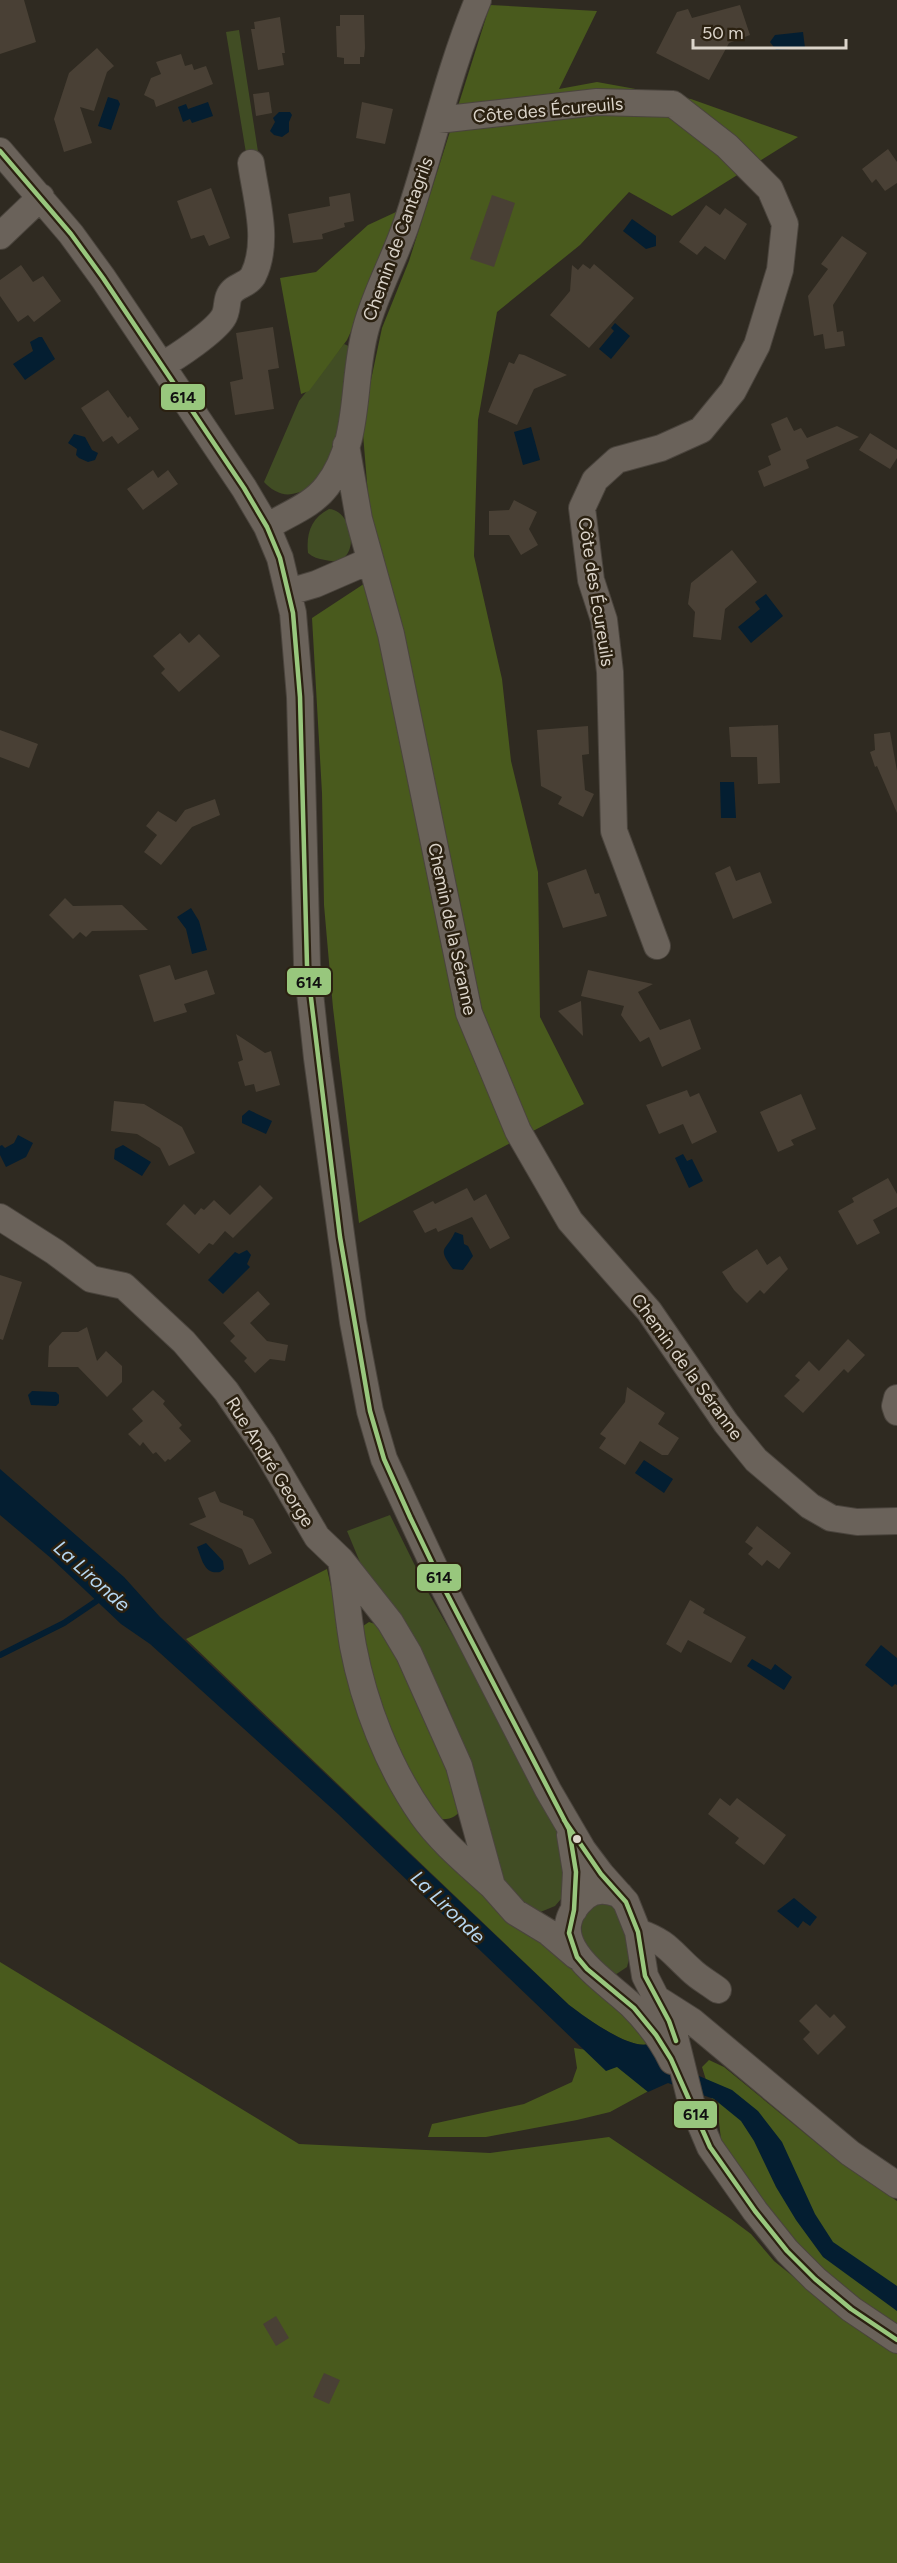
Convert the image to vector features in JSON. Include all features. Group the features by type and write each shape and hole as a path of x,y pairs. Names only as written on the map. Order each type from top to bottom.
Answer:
{"street":[{"name":"Chemin de Cantagrils","path":"352,483 346,445 353,416 365,330 406,224 452,70 478,0"},
{"name":"Côte des Écureuils","path":"438,120 597,102 674,104 727,146 770,189 785,224 780,270 757,345 733,391 702,430 661,448 617,460 596,480 582,508 591,580 604,620 610,672 614,831 657,946"},
{"path":"0,151 71,234 162,365 244,488 267,527 280,558 289,592 296,637 300,697 307,965 341,1247 369,1411 384,1459 410,1517 445,1590 569,1829 601,1874 626,1902 639,1941 645,1976 644,2002 656,2035 676,2059"},
{"path":"162,365 178,356 223,318 229,296 238,286 248,282 253,274 262,243 251,163"},
{"path":"0,236 41,197"},
{"path":"267,527 312,502 328,486 346,445"},
{"name":"Chemin de la Séranne","path":"352,483 369,561 391,634 469,1013 522,1139 570,1221 649,1311 707,1397 756,1460 810,1506 831,1518 857,1522 897,1521"},
{"path":"289,592 316,584 359,563 369,561"},
{"name":"Rue André George","path":"0,1217 55,1252 91,1279 124,1287 184,1342 226,1391 263,1445 317,1537 341,1560 390,1622 414,1665 459,1766 492,1886"},
{"path":"897,1398 895,1406 897,1412"},
{"name":"Rue André George","path":"341,1560 353,1647 368,1700 387,1752 423,1816 492,1886 506,1904 548,1932 577,1957"},
{"path":"569,1829 576,1872 569,1933 577,1957 587,1969 605,1983 726,2048 850,2153 897,2186"},
{"path":"535,1925 572,1915 587,1896 594,1892 601,1890 620,1895"},
{"path":"639,1941 656,1938 669,1947 692,1971 718,1990"},
{"path":"605,1983 617,1983 630,1977 636,1968 639,1941"},
{"path":"644,2002 674,2033 701,2037 726,2048"},
{"path":"674,2033 676,2059 699,2125 718,2160 787,2251 815,2279 851,2309 897,2340"}],"green space":[{"path":"490,5 597,11 559,89 597,82 691,99 798,137 672,216 629,192 580,245 497,312 478,420 474,556 502,679 511,761 538,872 540,1017 584,1104 359,1223 333,1008 324,905 322,793 312,618 385,570 369,507 363,434 368,394 382,328 409,261"},
{"path":"239,30 259,158 247,159 226,32"},
{"path":"409,206 347,340 309,391 301,394 280,278 316,272 368,225"},
{"path":"344,344 353,348 345,410 332,455 322,474 309,487 292,494 277,492 264,482 299,401"},
{"path":"329,509 338,512 345,519 351,539 350,549 345,557 337,561 320,559 308,553 311,527 318,517"},
{"path":"390,1515 429,1594 475,1674 568,1852 567,1892 555,1906 538,1913 524,1906 499,1875 458,1733 446,1702 362,1567 347,1531"},
{"path":"327,1569 343,1640 405,1804 607,1988 649,2044 640,2045 619,2037 569,2005 186,1639"},
{"path":"369,1622 378,1625 422,1700 463,1806 453,1817 439,1819 419,1799 379,1703 359,1633"},
{"path":"608,1899 623,1919 630,1955 627,1967 615,1975 592,1962 582,1940 583,1919 588,1907"},
{"path":"0,1962 299,2144 490,2153 609,2137 751,2234 774,2261 867,2336 897,2354 897,2563 0,2563"},
{"path":"574,2048 659,2061 665,2082 610,2112 577,2120 486,2137 428,2137 432,2124 524,2104 572,2082 577,2068"},
{"path":"709,2060 724,2067 835,2158 897,2201 897,2326 859,2300 825,2271 790,2236 722,2148 719,2122 702,2067"}],"water":[{"path":"803,32 805,48 776,50 770,42 775,35"},
{"path":"108,97 118,100 120,104 111,130 98,126"},
{"path":"208,102 213,116 192,123 190,119 183,122 178,107 186,104 188,109"},
{"path":"279,112 290,112 292,115 289,132 282,137 270,131 275,122 273,118"},
{"path":"632,219 656,236 656,246 646,249 623,231"},
{"path":"615,323 630,336 611,359 599,349 614,331 611,328"},
{"path":"42,337 55,359 25,380 13,364 33,351 30,342"},
{"path":"531,427 540,460 523,465 514,432"},
{"path":"74,434 85,437 92,450 98,453 95,460 88,462 76,455 77,449 68,443"},
{"path":"766,594 783,616 751,643 738,627 760,609 755,602"},
{"path":"720,782 734,782 736,818 721,818"},
{"path":"191,908 199,921 207,950 192,954 186,929 177,917"},
{"path":"249,1110 272,1121 266,1134 242,1123 242,1116"},
{"path":"18,1135 33,1143 26,1157 6,1167 0,1155 0,1146 5,1148 14,1143"},
{"path":"123,1145 151,1162 142,1176 114,1159 115,1149"},
{"path":"683,1154 687,1161 692,1159 703,1181 689,1188 675,1158"},
{"path":"455,1232 463,1235 464,1244 468,1246 473,1256 463,1270 453,1269 444,1252"},
{"path":"247,1250 251,1255 247,1264 250,1267 223,1294 208,1280 235,1252 239,1254"},
{"path":"32,1391 56,1392 59,1395 59,1403 56,1406 31,1405 28,1395"},
{"path":"644,1460 673,1479 664,1493 635,1473"},
{"name":"La Lironde","path":"0,1469 124,1577 160,1617 569,2005 619,2037 640,2045 649,2044 659,2059 732,2090 758,2111 782,2142 815,2214 833,2242 897,2286 897,2311 823,2257 776,2187 754,2141 741,2121 714,2099 668,2083 648,2092 617,2067 606,2071 338,1814 150,1644 121,1624 52,1559 0,1515"},
{"path":"206,1543 223,1561 224,1569 220,1572 210,1571 202,1561 197,1547"},
{"path":"881,1645 897,1658 897,1685 892,1687 865,1665"},
{"path":"752,1659 771,1670 775,1664 792,1677 784,1690 747,1666"},
{"path":"794,1898 817,1917 810,1926 803,1921 798,1928 777,1911"}],"building":[{"path":"0,0 24,0 36,42 0,54"},
{"path":"740,5 750,35 729,43 709,80 656,53 677,12 688,9 692,18"},
{"path":"340,15 364,15 365,48 364,57 360,57 360,64 344,64 344,58 337,57 336,26 340,26"},
{"path":"280,17 285,53 282,53 284,65 258,70 251,29 255,29 254,22"},
{"path":"97,48 114,66 107,72 94,111 80,107 92,143 64,152 54,119 69,73"},
{"path":"181,54 185,66 192,64 194,70 206,66 213,84 156,107 154,100 144,95 151,78 161,74 156,62"},
{"path":"269,92 272,113 256,116 253,94"},
{"path":"362,102 393,109 385,144 356,138"},
{"path":"888,149 897,162 897,183 885,191 876,179 872,183 862,169"},
{"path":"211,188 230,238 209,246 204,235 191,239 177,201"},
{"path":"350,193 354,221 344,223 345,227 322,234 323,239 293,243 288,214 330,206 329,197"},
{"path":"492,195 515,203 494,267 470,259"},
{"path":"706,205 720,215 725,208 747,224 725,260 705,246 697,255 679,242"},
{"path":"842,236 867,253 833,305 837,332 843,331 845,346 825,349 823,334 814,336 808,296 828,269 821,264"},
{"path":"583,264 590,269 594,264 634,298 589,348 550,315 570,291 572,265 578,270"},
{"path":"21,265 33,282 43,276 61,301 34,322 28,315 18,322 0,296 0,280"},
{"path":"273,327 279,368 268,370 274,409 235,415 230,382 243,379 236,333"},
{"path":"519,354 567,375 534,389 517,425 488,412 509,362 514,364"},
{"path":"108,390 139,429 118,444 112,436 103,442 81,408"},
{"path":"787,417 794,431 801,428 807,438 837,426 859,437 806,460 809,468 764,487 758,471 771,465 768,456 781,450 771,424"},
{"path":"870,433 897,450 897,458 890,469 859,450"},
{"path":"153,470 158,478 168,470 178,484 143,510 127,489"},
{"path":"514,500 537,512 529,529 538,545 521,555 509,535 489,535 489,511 509,510"},
{"path":"732,550 757,582 725,609 721,640 693,637 695,612 688,604 691,583"},
{"path":"180,633 189,643 199,634 220,656 179,692 161,673 165,669 153,656"},
{"path":"778,725 780,783 758,784 757,757 731,757 729,727"},
{"path":"588,726 589,754 582,755 585,790 594,794 583,817 558,804 562,797 541,786 537,730"},
{"path":"0,730 38,744 29,768 0,757"},
{"path":"890,732 897,771 897,813 870,752 875,750 874,734"},
{"path":"215,799 220,815 192,827 161,865 144,852 157,835 146,826 158,811 176,822 185,810"},
{"path":"730,866 736,881 760,872 772,903 733,919 715,873"},
{"path":"586,869 595,894 599,893 607,916 563,928 547,883"},
{"path":"65,898 73,906 122,905 148,930 92,931 86,937 80,932 73,939 49,915"},
{"path":"170,965 175,980 207,970 215,994 184,1004 187,1012 154,1022 139,975"},
{"path":"588,970 653,984 638,992 660,1030 690,1019 701,1049 662,1067 649,1037 640,1042 621,1015 624,1006 581,996"},
{"path":"581,1001 583,1036 558,1011"},
{"path":"236,1034 265,1053 271,1051 280,1085 256,1092 254,1084 245,1086 238,1062 243,1060"},
{"path":"687,1090 690,1097 699,1093 717,1132 692,1144 683,1124 659,1134 646,1105"},
{"path":"801,1094 816,1129 791,1140 794,1145 778,1152 760,1112"},
{"path":"114,1101 144,1104 182,1127 195,1153 169,1166 160,1148 137,1134 111,1131"},
{"path":"888,1178 897,1194 897,1207 873,1220 880,1233 857,1245 838,1211 854,1202 852,1198"},
{"path":"260,1185 273,1198 233,1238 225,1231 213,1245 209,1243 199,1254 166,1224 184,1204 195,1215 214,1200 230,1215"},
{"path":"467,1188 474,1201 486,1194 510,1238 490,1249 472,1217 438,1232 436,1228 425,1233 413,1211 433,1201 435,1204"},
{"path":"757,1249 767,1265 780,1256 788,1269 764,1294 760,1290 747,1303 734,1290 722,1272"},
{"path":"0,1275 22,1282 3,1340 0,1339"},
{"path":"258,1291 270,1304 250,1323 267,1341 288,1345 285,1361 270,1359 255,1373 244,1361 247,1358 230,1341 235,1336 223,1323"},
{"path":"87,1327 97,1361 106,1351 122,1366 122,1382 107,1397 78,1367 48,1367 49,1346 62,1332 78,1332"},
{"path":"848,1339 865,1355 848,1373 844,1369 803,1413 784,1396 800,1380 795,1376 809,1361 819,1371"},
{"path":"627,1387 665,1413 658,1424 679,1438 668,1455 662,1455 640,1441 625,1465 599,1448 606,1438 600,1434 625,1402"},
{"path":"153,1390 165,1401 163,1404 182,1425 179,1428 191,1441 165,1462 156,1452 153,1454 143,1442 140,1446 128,1434 143,1421 132,1409"},
{"path":"215,1491 220,1502 243,1511 243,1515 253,1519 272,1553 249,1565 242,1549 189,1524 206,1517 198,1498"},
{"path":"757,1526 791,1553 779,1569 767,1560 762,1566 748,1554 753,1548 745,1542"},
{"path":"690,1600 705,1609 703,1613 746,1637 731,1663 688,1640 681,1653 666,1644"},
{"path":"720,1798 730,1806 737,1798 786,1835 764,1865 735,1843 739,1838 708,1814"},
{"path":"816,2004 830,2018 834,2014 846,2027 818,2055 803,2039 810,2032 799,2021"},
{"path":"276,2316 289,2338 276,2346 263,2324"},
{"path":"324,2373 340,2380 329,2404 313,2397"}],"waterway":[{"name":"La Lironde","path":"0,1655 64,1623 101,1598"}],"transit line":[{"name":"614","path":"0,151 71,234 103,278 244,488 267,527 280,558 293,613 300,697 307,965 340,1237 370,1411 384,1459 410,1517 445,1590 569,1829 576,1872 574,1910 569,1933 577,1957 587,1969 634,2008 656,2035 671,2059 710,2147 755,2211 787,2251 815,2279 851,2309 897,2340"},
{"name":"614","path":"564,1820 601,1874 626,1902 638,1932 645,1976 669,2021 676,2041"}]}
